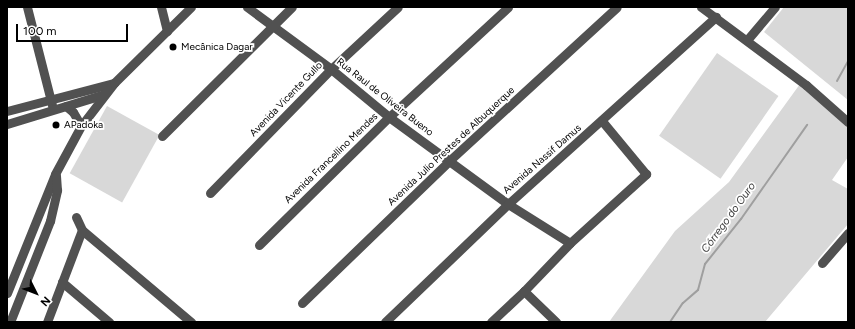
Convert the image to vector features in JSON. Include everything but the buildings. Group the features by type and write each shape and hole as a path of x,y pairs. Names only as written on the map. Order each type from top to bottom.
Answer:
{"street":[{"path":"27,7 53,109"},
{"path":"161,7 167,31"},
{"path":"7,293 56,174 81,126 114,83 191,7"},
{"name":"Rua Raul de Oliveira Bueno","path":"247,7 331,69 389,117 450,160 508,204 570,243"},
{"path":"162,136 292,7"},
{"name":"Avenida Vicente Gullo","path":"210,193 331,69 398,7"},
{"name":"Avenida Francellino Mendes","path":"259,245 389,117 508,7"},
{"name":"Avenida Julio Prestes de Albuquerque","path":"302,303 450,160 617,7"},
{"path":"701,7 806,85 848,122"},
{"path":"747,40 775,7"},
{"name":"Avenida Nassif Damus","path":"385,322 508,204 716,17"},
{"path":"7,111 114,83"},
{"path":"7,124 105,94"},
{"path":"66,106 73,112 81,126"},
{"path":"491,322 524,291 570,243 646,174 602,121"},
{"path":"10,322 50,221 57,190 56,174"},
{"path":"76,217 82,230 191,322"},
{"path":"47,322 82,230"},
{"path":"822,264 848,233"},
{"path":"62,282 109,322"},
{"path":"524,291 556,322"},
{"path":"16,308 16,322"}],"shaded area":[{"path":"784,7 848,7 848,100 764,32"},
{"path":"717,53 778,96 721,179 659,136"},
{"path":"800,84 848,126 848,157 832,180 848,189 848,224 765,322 609,322 675,231 729,182"},
{"path":"107,106 159,135 122,202 70,173"}],"waterway":[{"name":"Córrego do Ouro","path":"837,81 848,61"},
{"name":"Córrego do Ouro","path":"670,322 683,303 698,290 705,264 741,219 807,125"}],"place":[{"name":"Mecânica Dagar","path":"173,47"},
{"name":"APadoka","path":"56,125"}]}
